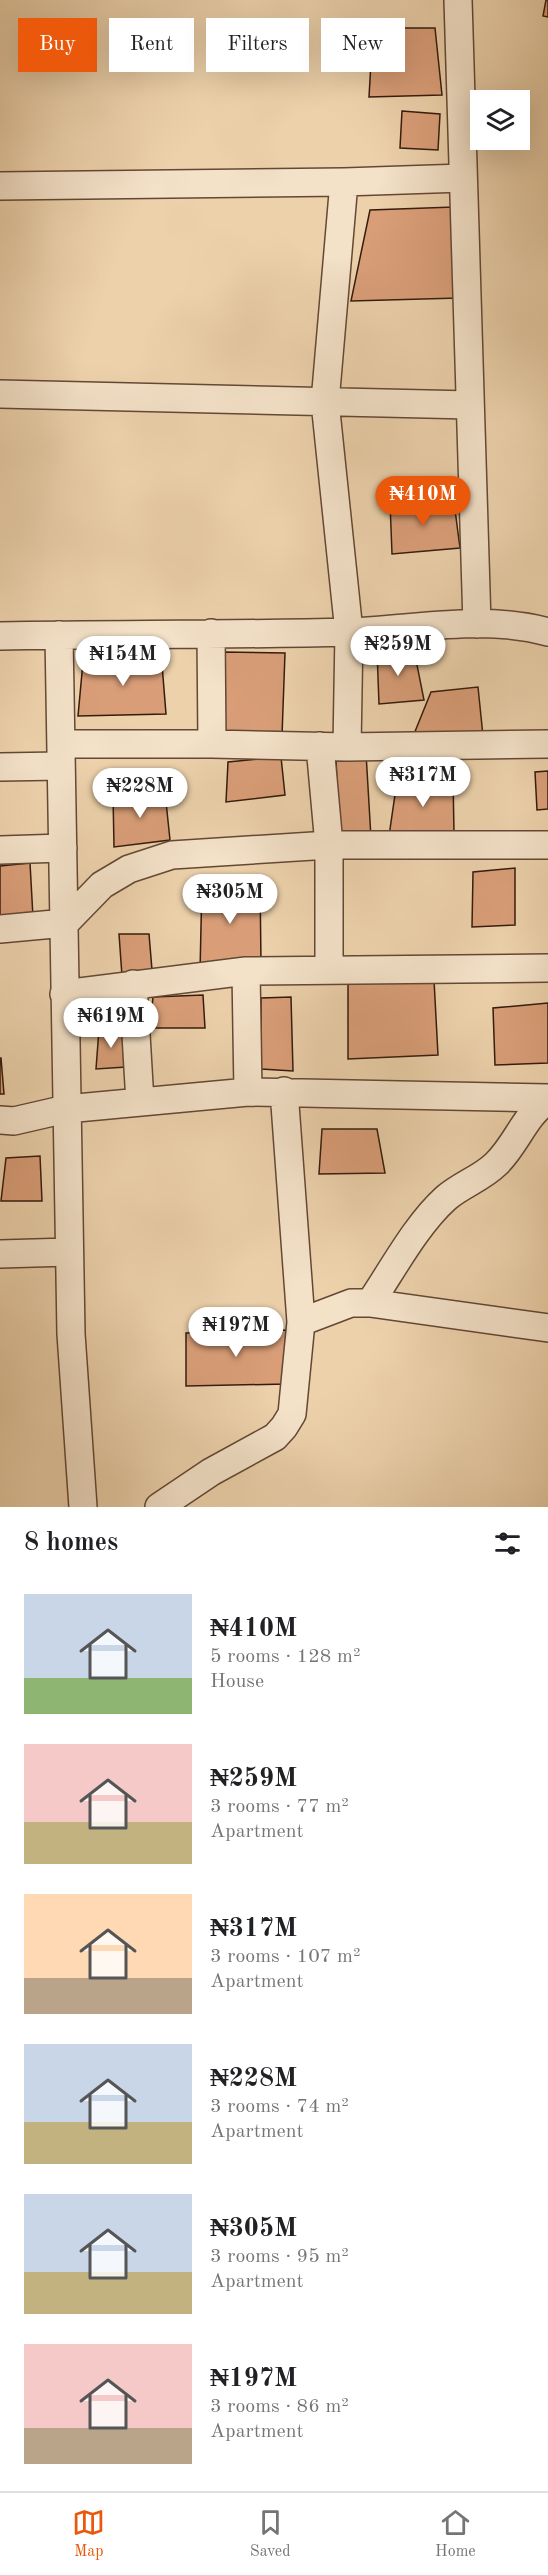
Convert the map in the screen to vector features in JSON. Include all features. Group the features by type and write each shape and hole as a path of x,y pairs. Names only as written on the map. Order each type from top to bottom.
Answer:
{"street":[{"path":"458,0 477,624"},
{"path":"0,186 344,182 464,178"},
{"path":"344,182 325,402 349,632 347,747"},
{"path":"0,394 470,405"},
{"path":"0,636 349,632 477,624 548,632"},
{"path":"211,633 212,744"},
{"path":"59,635 71,1334 83,1507"},
{"path":"0,767 61,755 212,744 347,747 548,744"},
{"path":"320,746 329,845 329,970"},
{"path":"0,929 65,923 102,885 129,869 172,855 329,845 548,845"},
{"path":"0,850 63,848"},
{"path":"64,994 246,971 548,968"},
{"path":"246,971 248,1092"},
{"path":"133,984 140,1102"},
{"path":"159,1507 212,1472 274,1437 292,1414 302,1322 285,1091"},
{"path":"0,1120 14,1121 66,1108 248,1092 285,1091 548,1099"},
{"path":"370,1303 430,1215 447,1197 495,1165 509,1149 534,1109 548,1099"},
{"path":"0,1254 69,1252"},
{"path":"302,1322 351,1303 370,1303 548,1328"}],"building":[{"path":"546,0 548,0 548,17 543,16"},
{"path":"405,28 435,28 442,95 369,97 370,72 405,72"},
{"path":"402,111 440,114 438,150 400,148"},
{"path":"454,207 459,298 351,301 370,210"},
{"path":"390,502 454,502 460,548 392,554"},
{"path":"414,650 424,700 379,704 377,651"},
{"path":"161,652 166,714 78,716 83,662"},
{"path":"223,652 285,653 282,736 220,735"},
{"path":"478,687 483,736 414,734 431,692"},
{"path":"336,752 366,753 371,838 338,837"},
{"path":"281,757 285,795 226,802 228,762"},
{"path":"548,771 548,809 537,810 535,772"},
{"path":"453,778 454,833 389,836 397,781"},
{"path":"165,792 170,840 114,847 113,795"},
{"path":"30,863 33,917 0,921 0,866"},
{"path":"515,868 515,925 472,927 473,872"},
{"path":"260,879 261,964 200,972 202,882"},
{"path":"119,934 149,934 152,970 122,976"},
{"path":"434,980 438,1055 348,1059 348,981"},
{"path":"203,995 205,1028 150,1028 153,997"},
{"path":"291,997 293,1071 261,1069 261,998"},
{"path":"548,1003 548,1063 495,1065 493,1008"},
{"path":"99,1029 123,1029 126,1067 96,1069"},
{"path":"1,1058 4,1094 0,1094"},
{"path":"322,1129 377,1129 385,1173 319,1174"},
{"path":"40,1156 42,1201 1,1201 6,1158"},
{"path":"287,1330 286,1384 186,1386 186,1333"}]}
